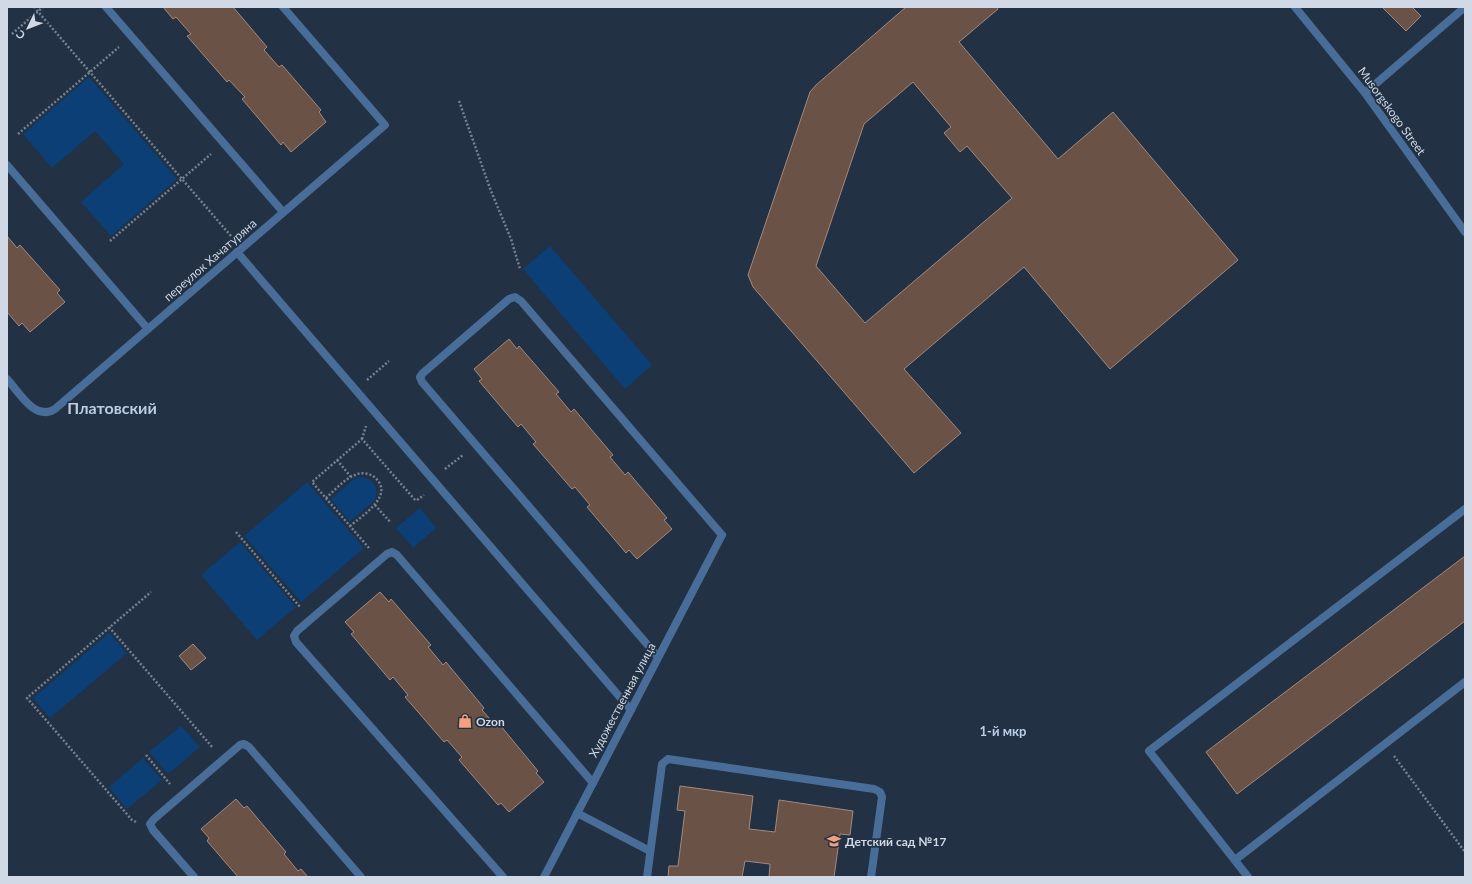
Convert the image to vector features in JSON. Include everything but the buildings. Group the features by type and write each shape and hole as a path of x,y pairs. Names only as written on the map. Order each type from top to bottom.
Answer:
{"street":[{"path":"106,7 284,212"},
{"name":"переулок Хачатуряна","path":"7,379 38,412 49,413 385,125 283,7"},
{"name":"Musorgskogo Street","path":"1295,7 1365,93 1465,232"},
{"path":"1365,93 1465,7"},
{"path":"7,165 148,329"},
{"path":"240,250 631,710"},
{"name":"Художественная улица","path":"544,877 722,535 521,300 515,297 509,299 423,373 420,378 658,657"},
{"path":"1248,877 1149,751 1465,509"},
{"path":"503,877 296,642 294,636 392,552 397,555 593,783"},
{"path":"1234,860 1465,682"},
{"path":"194,877 153,830 150,824 240,745 244,744 249,747 361,877"},
{"path":"647,877 662,764 668,760 874,789 880,792 882,797 871,877"},
{"path":"578,813 650,851"}],"path":[{"path":"34,7 182,179 240,250"},
{"path":"12,34 43,7"},
{"path":"18,134 109,55"},
{"path":"459,101 491,191 511,239 520,269"},
{"path":"110,241 202,162"},
{"path":"368,380 390,361"},
{"path":"367,424 362,439 312,482 380,561"},
{"path":"362,439 416,501 428,491"},
{"path":"445,470 466,452"},
{"path":"337,460 351,477"},
{"path":"326,498 351,477 359,473 366,474 376,480 381,492 380,498 375,505 350,526"},
{"path":"375,505 391,523"},
{"path":"236,532 311,620"},
{"path":"150,824 132,820 27,698 151,592"},
{"path":"109,627 212,747"},
{"path":"1385,744 1465,852"},
{"path":"146,755 181,796"}],"shaded area":[{"path":"89,77 177,179 111,236 81,202 124,164 95,131 52,168 23,134"},
{"path":"550,246 652,365 625,389 523,269"},
{"path":"359,477 372,481 377,492 376,497 374,501 350,522 331,499 355,478"},
{"path":"307,482 364,548 301,602 244,536"},
{"path":"420,508 436,528 413,548 396,528"},
{"path":"240,542 296,607 257,640 201,575"},
{"path":"109,633 127,653 50,718 33,698"},
{"path":"181,726 200,747 168,774 149,752"},
{"path":"143,758 162,780 127,809 109,787"}],"place":[{"name":"Ozon","path":"465,721"},
{"name":"Детский сад №17","path":"834,841"}],"district":[{"name":"Платовский","path":"112,407"},
{"name":"1-й мкр","path":"1003,731"}]}
